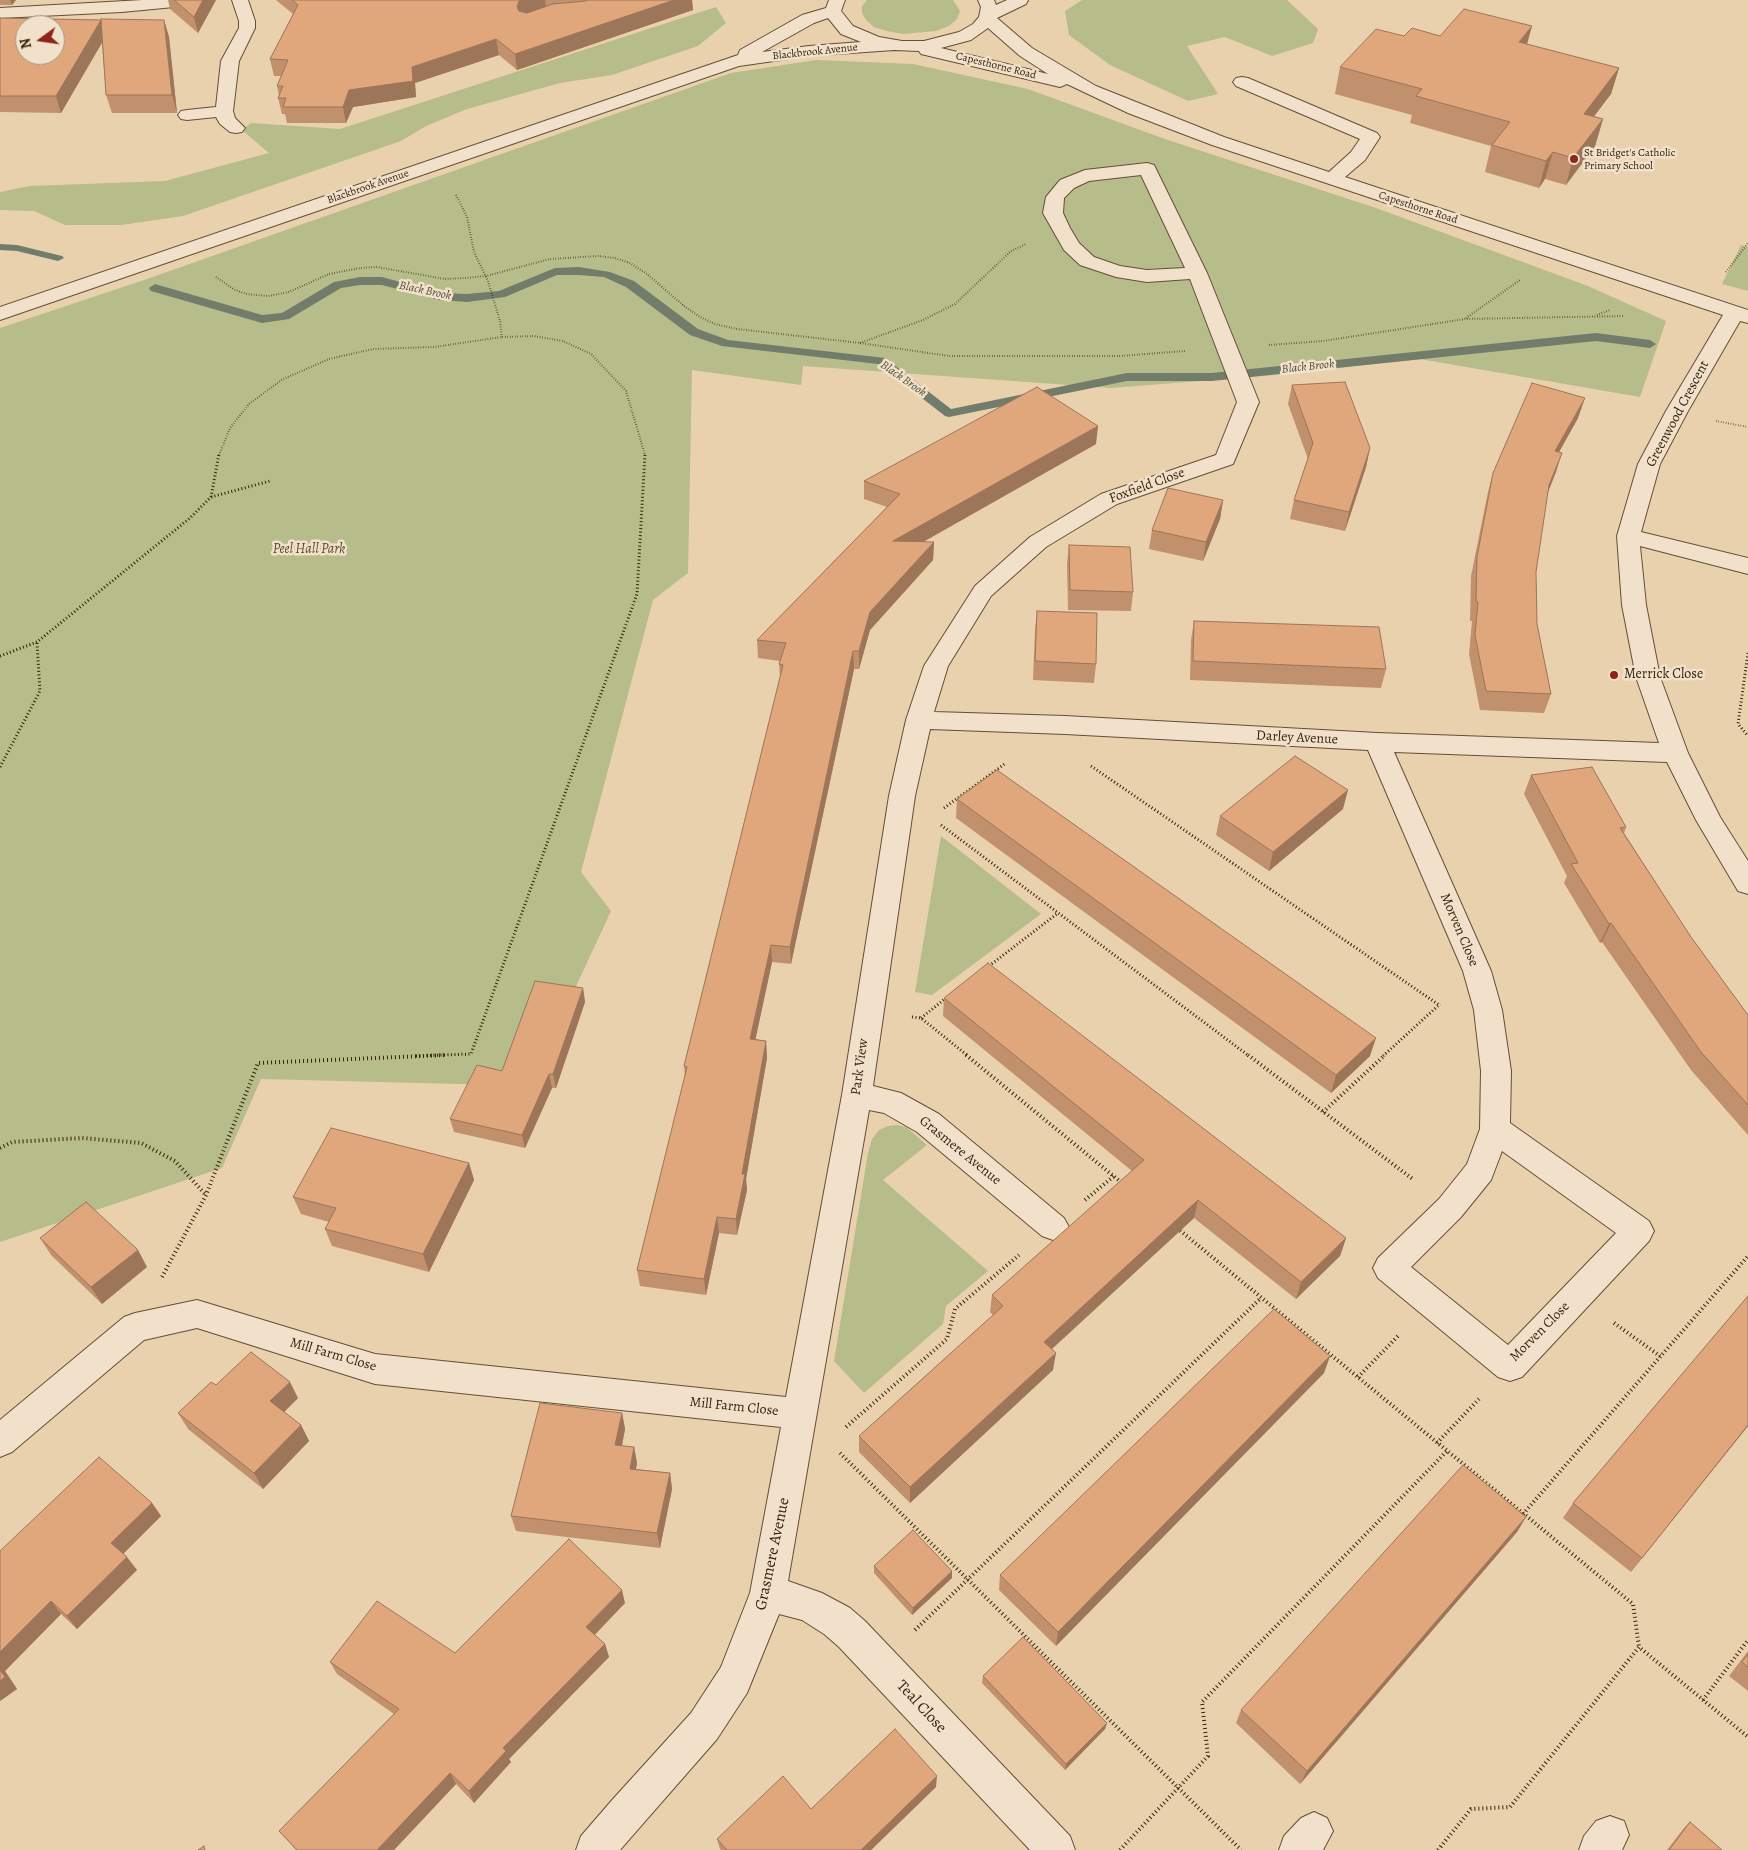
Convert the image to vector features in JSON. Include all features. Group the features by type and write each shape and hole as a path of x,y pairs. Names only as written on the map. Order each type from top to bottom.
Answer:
{"street":[{"path":"0,13 74,5 122,7 195,0"},
{"path":"236,128 226,120 224,111 230,61 247,28 247,21 240,0"},
{"path":"832,5 839,22 847,30 876,42 924,46 965,36 979,28 987,11 1020,0"},
{"name":"Blackbrook Avenue","path":"736,60 832,5"},
{"name":"Capesthorne Road","path":"987,11 1026,52 1090,90"},
{"name":"Capesthorne Road","path":"898,45 988,63 1090,90 1218,141 1742,315"},
{"name":"Blackbrook Avenue","path":"0,314 736,60 817,50 898,45"},
{"path":"1242,82 1372,137 1358,156 1332,179"},
{"path":"187,115 224,111"},
{"name":"Foxfield Close","path":"919,720 936,666 983,591 1038,542 1109,499 1225,459 1248,402 1197,273 1147,168 1085,176 1067,184 1055,197 1053,213 1060,228 1071,246 1087,261 1116,271 1147,276 1197,273"},
{"name":"Greenwood Crescent","path":"1742,315 1677,411 1650,464 1628,536 1634,605 1648,677 1675,753 1709,820 1748,884"},
{"path":"1628,536 1748,566"},
{"name":"Darley Avenue","path":"919,720 1037,729 1675,753"},
{"name":"Park View","path":"800,1414 857,1095 902,796 919,720"},
{"name":"Morven Close","path":"1377,742 1477,971 1488,1010 1496,1071 1495,1129 1480,1171 1450,1208 1389,1268 1510,1366 1638,1231 1495,1129"},
{"name":"Grasmere Avenue","path":"857,1095 891,1102 928,1124 1053,1227"},
{"name":"Mill Farm Close","path":"0,1441 135,1326 197,1314 375,1369 800,1414"},
{"name":"Grasmere Avenue","path":"595,1850 626,1812 704,1726 734,1680 755,1631 768,1593 800,1414"},
{"name":"Teal Close","path":"768,1593 809,1605 837,1620 1056,1850"}],"path":[{"path":"434,164 455,192 463,208 474,252 488,281 500,321 502,337"},
{"path":"860,343 922,320 955,304 1011,251 1060,228"},
{"path":"1721,279 1748,243"},
{"path":"215,277 235,290 247,294 268,296 289,292 329,274 360,268 393,269 445,278 486,276 550,259 598,256 615,258 630,263 647,274 684,306 715,324 737,329 860,343 949,356 1229,357 1465,319 1630,316"},
{"path":"1465,319 1527,275"},
{"path":"135,1326 206,1195 258,1063 471,1054 637,594 645,452 626,391 591,354 563,341 534,336 502,337 434,347 373,349 315,364 283,379 248,404 230,428 220,450 211,497"},
{"path":"0,656 37,642 190,518 211,497 270,481"},
{"path":"0,767 40,691 37,642"},
{"path":"1748,653 1738,724 1748,736"},
{"path":"931,817 1037,729 1440,1005"},
{"path":"902,796 1450,1208"},
{"path":"982,971 1058,913"},
{"path":"1323,1112 1477,971"},
{"path":"921,1018 951,994"},
{"path":"868,1015 921,1018 1129,1188"},
{"path":"0,1148 12,1142 82,1138 141,1143 175,1161 206,1195"},
{"path":"828,1442 947,1339 955,1309 1114,1176"},
{"path":"1173,1225 1633,1604 1639,1647 1748,1737"},
{"path":"1523,1514 1748,1256"},
{"path":"1577,1295 1660,1356"},
{"path":"880,1663 1261,1298"},
{"path":"1358,1377 1431,1302"},
{"path":"1438,1443 1510,1366"},
{"path":"800,1414 1241,1850"},
{"path":"1120,1850 1208,1756 1202,1702 1447,1451"},
{"path":"1703,1700 1748,1640"},
{"path":"1438,1850 1471,1809 1510,1807 1639,1647"}],"green space":[{"path":"867,0 953,0 960,11 957,19 949,26 936,31 903,34 874,27 866,20 862,13 862,6"},
{"path":"1082,0 1287,0 1318,29 1313,43 1272,56 1225,37 1187,46 1218,94 1188,101 1110,65 1069,35 1065,11"},
{"path":"716,7 726,23 698,46 612,75 560,83 467,109 426,126 401,141 183,216 121,225 65,225 34,211 0,210 0,192 29,186 165,181 269,153 242,130 251,123 340,129"},
{"name":"Peel Hall Park","path":"816,60 913,64 1028,89 1165,139 1376,208 1588,286 1666,321 1640,397 1420,359 1264,376 1111,388 803,366 801,385 692,370 688,573 653,600 581,872 611,911 571,997 499,1085 261,1079 222,1168 0,1242 0,328 147,279 731,73"},
{"path":"1741,245 1748,247 1748,291 1722,284"},
{"path":"941,836 1041,914 932,995 915,992"},
{"path":"897,1125 906,1127 927,1145 883,1180 988,1271 946,1306 943,1324 864,1393 834,1361 868,1153 872,1139 879,1130"}],"building":[{"path":"174,0 203,0 194,17"},
{"path":"292,0 522,0 519,1 517,7 519,11 527,13 553,4 587,0 674,0 515,54 496,39 412,67 413,81 349,90 343,107 283,107 286,98 278,98 283,86 277,86 288,60 270,59 298,5"},
{"path":"1464,9 1532,26 1519,42 1619,68 1584,114 1603,119 1573,158 1553,152 1546,161 1492,145 1510,122 1416,96 1422,89 1340,67 1376,29 1404,36 1412,28 1440,36"},
{"path":"0,18 15,18 15,65 65,65 65,19 101,20 56,96 0,96"},
{"path":"101,19 164,20 172,95 106,95"},
{"path":"1345,382 1370,448 1349,512 1294,500 1313,443 1292,385"},
{"path":"1532,383 1585,398 1555,451 1562,453 1549,485 1536,572 1537,624 1551,694 1486,691 1475,635 1478,602 1476,601 1477,557 1493,473"},
{"path":"1037,387 1098,426 893,541 934,542 870,612 859,651 853,651 790,947 771,945 750,1039 766,1041 742,1174 745,1174 736,1219 717,1217 704,1279 637,1270 687,1067 684,1066 783,665 779,664 786,643 757,640 900,494 864,481"},
{"path":"1168,488 1223,500 1206,542 1152,530"},
{"path":"1069,545 1130,547 1133,592 1070,590"},
{"path":"1037,611 1097,613 1096,664 1035,661"},
{"path":"1194,621 1379,627 1386,669 1193,661"},
{"path":"1295,756 1348,790 1273,852 1220,816"},
{"path":"1592,767 1626,827 1620,828 1691,937 1748,1015 1748,1105 1701,1052 1611,923 1609,924 1571,864 1578,863 1531,775"},
{"path":"997,770 1376,1038 1336,1075 957,799"},
{"path":"988,963 1346,1238 1301,1282 1198,1200 1044,1342 1056,1353 910,1487 859,1436 1003,1306 992,1295 1144,1160 944,998"},
{"path":"535,981 583,988 553,1074 549,1074 522,1135 450,1119 477,1065 502,1071"},
{"path":"331,1128 469,1163 423,1254 325,1229 336,1208 293,1197"},
{"path":"86,1202 138,1250 91,1287 40,1238"},
{"path":"1748,1296 1748,1425 1642,1558 1573,1503"},
{"path":"1274,1309 1330,1356 1058,1632 1000,1575"},
{"path":"251,1352 290,1382 270,1401 301,1425 254,1473 178,1413 211,1382 216,1385"},
{"path":"540,1403 622,1413 615,1445 634,1447 630,1469 670,1473 657,1533 511,1516"},
{"path":"99,1457 152,1503 111,1543 127,1557 67,1616 51,1601 0,1652 0,1551"},
{"path":"1463,1465 1526,1517 1307,1771 1241,1710"},
{"path":"913,1530 952,1571 913,1608 874,1566"},
{"path":"569,1539 622,1590 586,1627 605,1644 503,1748 506,1751 469,1791 450,1773 378,1850 297,1850 279,1831 399,1709 330,1662 377,1601 455,1653"},
{"path":"1023,1637 1107,1723 1066,1764 983,1676"},
{"path":"1748,1654 1748,1667 1742,1662"},
{"path":"0,1670 5,1677 0,1681"},
{"path":"895,1729 937,1776 861,1850 727,1850 717,1839 783,1776 811,1809"},
{"path":"1690,1822 1722,1850 1669,1850"}],"waterway":[{"name":"Black Brook","path":"0,247 17,248 58,258"},
{"name":"Black Brook","path":"155,288 262,319 285,316 338,285 360,281 382,281 439,296 467,298 501,294 555,272 579,271 606,274 630,284 694,332 726,343 881,361 949,413 1127,377 1212,377 1596,337 1650,344"}],"place":[{"name":"St Bridget's Catholic Primary School","path":"1574,159"},
{"name":"Merrick Close","path":"1614,675"}]}
